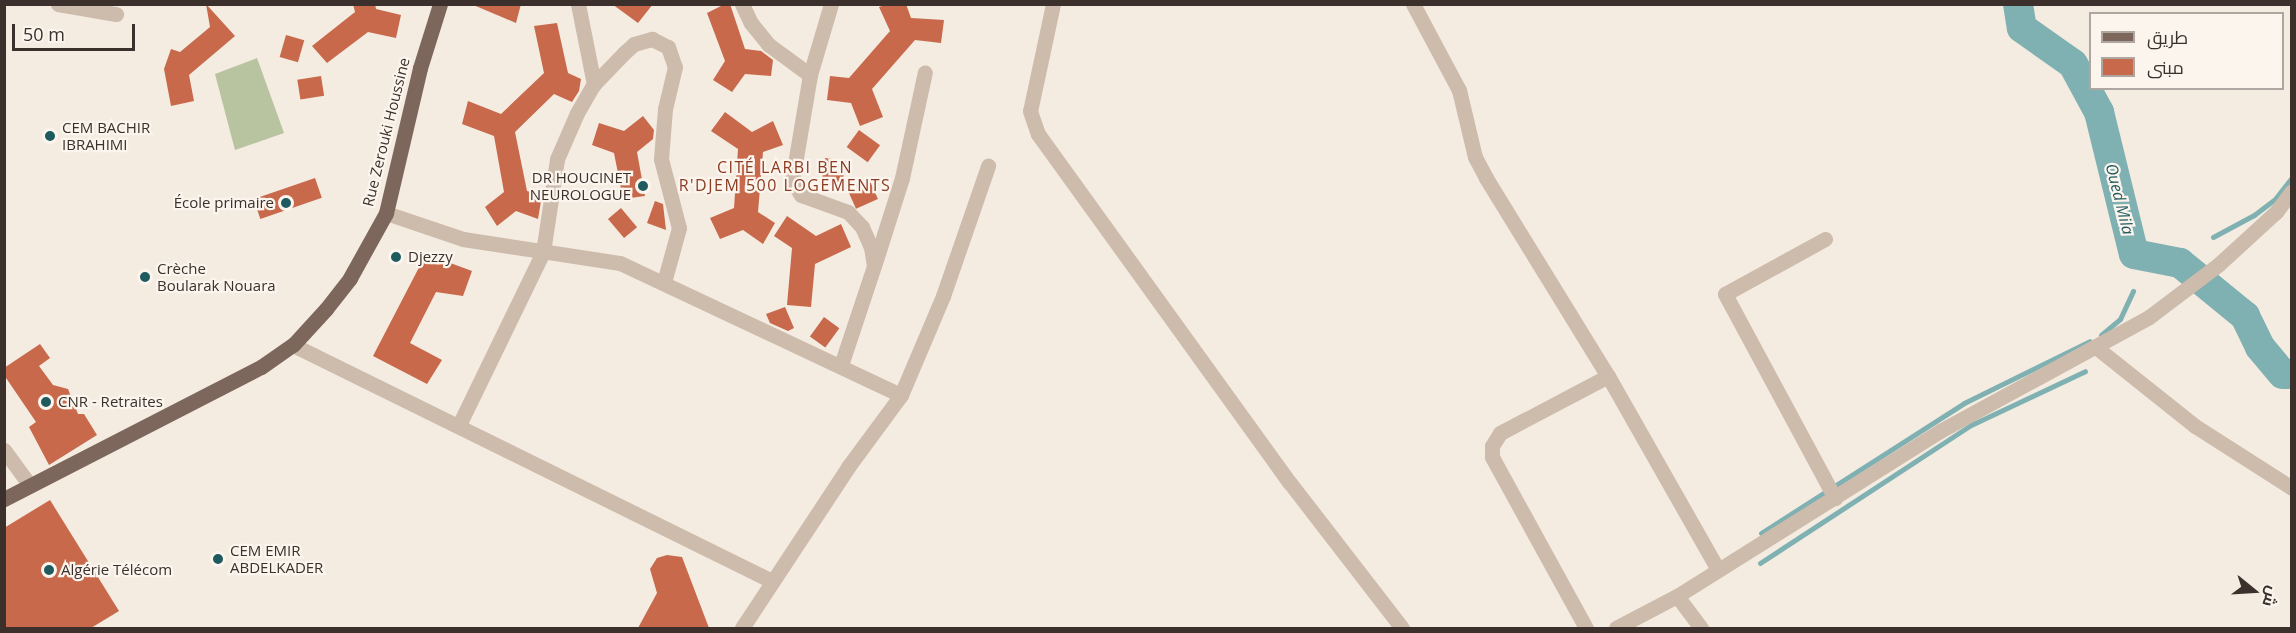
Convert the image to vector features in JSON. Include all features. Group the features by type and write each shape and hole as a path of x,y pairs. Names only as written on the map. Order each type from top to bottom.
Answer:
{"main road":[{"name":"Rue Zerouki Houssine","path":"4,499 29,484 261,367 293,345 350,278 386,213 420,68 440,4"}],"street":[{"path":"58,4 116,14"},
{"path":"578,4 594,84"},
{"path":"742,4 751,23 770,45 810,75"},
{"path":"831,4 810,75 792,181 801,195 848,212 862,227 874,266"},
{"path":"1053,4 1030,111 1038,134 1290,483 1402,628"},
{"path":"1413,4 1459,90 1476,157 1486,178 1608,376 1718,570"},
{"path":"459,425 543,252 557,159 594,84 629,48 644,40 661,41 673,55 675,67 665,109 661,159 679,228 664,282"},
{"path":"841,365 902,178 925,72"},
{"path":"742,628 901,395 943,297 988,166"},
{"path":"1616,628 1677,596 1940,431 2097,348 2182,294 2276,212 2292,191"},
{"path":"386,213 463,239 620,263 664,282 794,347 841,365 901,395"},
{"path":"1826,239 1725,294 1835,498"},
{"path":"293,345 772,581"},
{"path":"2097,348 2195,426 2292,488"},
{"path":"1586,628 1492,458 1492,446 1500,433 1608,376"},
{"path":"4,450 29,484"},
{"path":"1677,596 1701,628"},
{"path":"757,628 758,607"}],"green space":[{"path":"257,58 284,133 235,150 215,74"}],"building":[{"path":"206,4 235,36 189,75 194,101 171,106 164,69 171,49 180,52 210,27"},
{"path":"353,4 375,4 376,9 401,15 396,38 368,32 327,63 312,46 355,12"},
{"path":"471,4 521,4 516,23"},
{"path":"612,4 653,4 638,23"},
{"path":"725,4 730,4 745,49 761,51 773,60 771,76 745,74 732,92 713,80 725,61 707,13"},
{"path":"888,4 906,4 911,18 944,20 941,43 915,40 872,89 883,117 860,126 851,103 827,100 830,76 849,78 890,31 879,7"},
{"path":"557,23 568,73 581,79 579,91 572,102 554,94 515,132 527,191 542,195 538,219 516,211 497,226 485,207 504,192 494,136 462,124 468,101 501,114 544,73 534,26"},
{"path":"286,35 304,40 298,62 280,57"},
{"path":"321,76 324,96 300,100 297,80"},
{"path":"725,112 752,132 773,121 783,145 763,152 758,212 775,223 763,244 743,230 720,239 710,218 734,208 738,149 711,131"},
{"path":"643,116 654,130 653,139 637,152 645,196 623,199 614,153 592,145 599,123 624,131"},
{"path":"859,130 880,145 868,162 847,147"},
{"path":"825,158 846,161 842,186 822,183"},
{"path":"315,178 322,198 260,219 254,199"},
{"path":"869,179 878,199 856,209 847,189"},
{"path":"655,201 663,204 666,230 647,223"},
{"path":"621,208 637,227 624,238 608,219"},
{"path":"787,216 816,236 841,224 851,247 815,264 811,307 787,305 792,248 774,236"},
{"path":"426,254 472,271 463,296 436,292 410,343 442,360 427,384 373,356"},
{"path":"785,307 794,328 788,331 770,323 766,314"},
{"path":"824,317 839,328 825,348 810,336"},
{"name":"CNR - Retraites","path":"40,344 50,358 39,366 53,385 68,389 78,414 84,414 97,435 49,465 29,427 36,422 4,375 4,368"},
{"name":"Algérie Télécom","path":"50,500 119,611 91,628 4,628 4,528"},
{"path":"667,555 682,557 709,628 638,628 657,593 650,569 657,558"}],"waterway":[{"name":"Oued Mila","path":"2018,4 2022,28 2073,64 2099,112 2134,254 2180,263 2245,316 2260,347 2283,374 2292,374"},
{"path":"2213,237 2254,215 2275,199 2292,177"},
{"path":"2101,335 2120,319 2133,291"},
{"path":"1761,533 1964,403 2090,341"},
{"path":"1760,563 1971,425 2085,371"}],"place":[{"name":"CEM BACHIR IBRAHIMI","path":"50,136"},
{"name":"DR HOUCINET NEUROLOGUE","path":"643,186"},
{"name":"École primaire","path":"286,203"},
{"name":"Djezzy","path":"396,257"},
{"name":"Crèche Boularak Nouara","path":"145,277"},
{"name":"CNR - Retraites","path":"46,402"},
{"name":"CEM EMIR ABDELKADER","path":"218,559"},
{"name":"Algérie Télécom","path":"49,570"}],"district":[{"name":"CITÉ LARBI BEN R'DJEM 500 LOGEMENTS","path":"785,176"}]}
